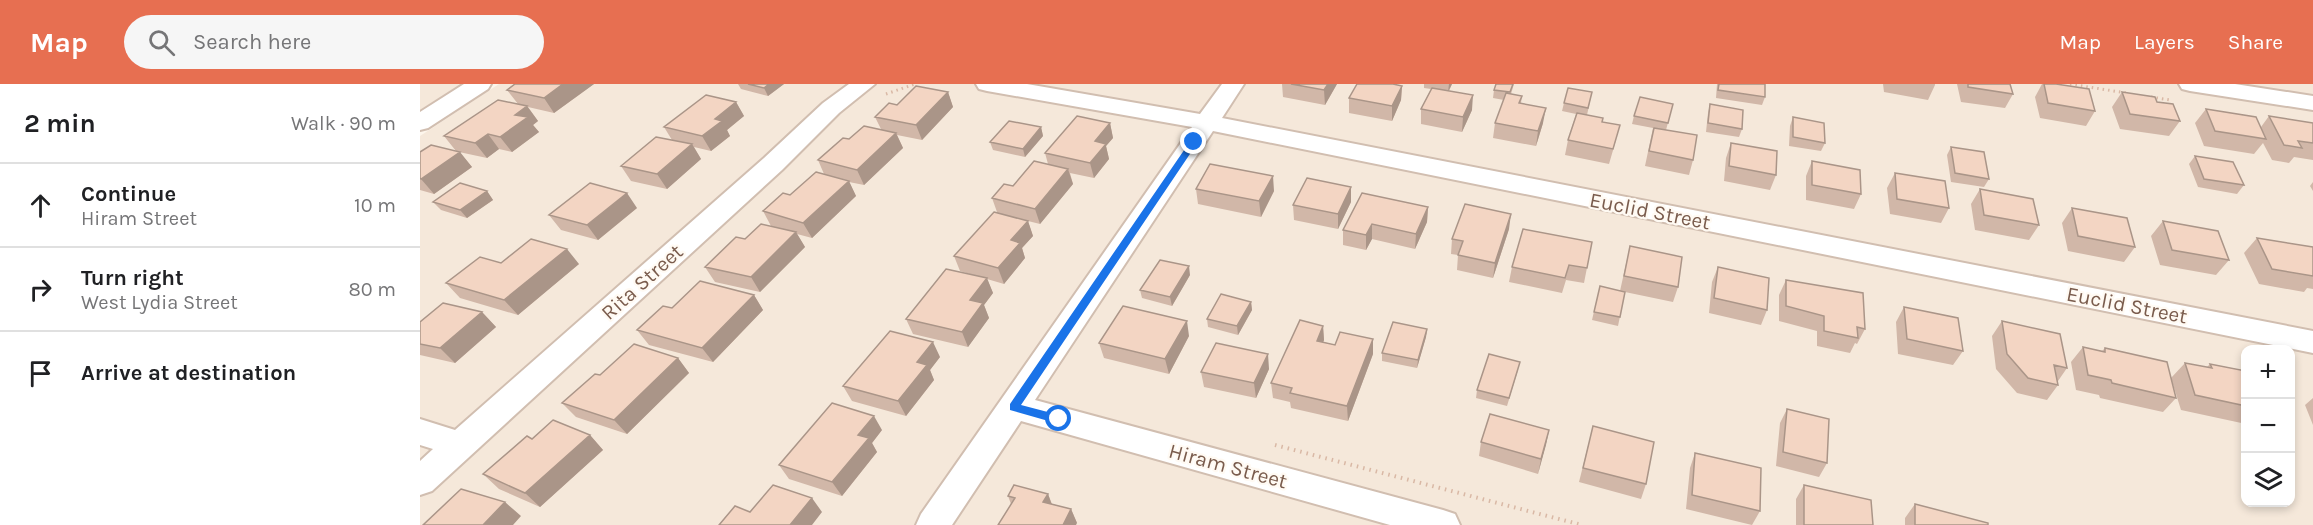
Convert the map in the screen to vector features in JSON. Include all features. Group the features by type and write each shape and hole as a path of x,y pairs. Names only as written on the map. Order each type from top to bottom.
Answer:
{"street":[{"path":"420,123 480,84"},
{"name":"Rita Street","path":"420,481 773,164 831,108 864,84"},
{"name":"Euclid Street","path":"987,84 1207,123 2313,342"},
{"path":"933,525 1233,84"},
{"path":"2190,84 2313,103"},
{"name":"Hiram Street","path":"1014,407 1443,525"},
{"path":"420,432 459,446"}],"path":[{"path":"1270,443 1582,525"}],"shaded area":[{"path":"420,84 461,84 420,110"},
{"path":"499,84 2313,84 2313,525 420,525 420,136"}],"building":[{"path":"515,84 563,84 544,98 507,90"},
{"path":"748,84 769,84 764,88"},
{"path":"1291,84 1328,84 1324,90"},
{"path":"1357,84 1402,86 1392,106 1349,98"},
{"path":"1496,84 1513,84 1510,92 1494,90"},
{"path":"1719,84 1765,84 1765,97 1718,90"},
{"path":"1968,84 2010,84 2013,94 1968,87"},
{"path":"2044,84 2089,89 2095,111 2048,103"},
{"path":"916,86 948,92 916,125 875,117 889,103 897,105"},
{"path":"1432,88 1473,95 1463,117 1421,109"},
{"path":"1568,88 1592,92 1588,108 1564,103"},
{"path":"2122,92 2155,97 2157,102 2173,104 2180,121 2130,114"},
{"path":"1506,93 1522,96 1519,103 1546,108 1538,131 1495,123"},
{"path":"706,95 736,102 715,119 722,121 702,136 664,127"},
{"path":"1640,97 1673,104 1668,123 1634,116"},
{"path":"498,100 527,106 515,115 528,117 500,137 488,134 475,143 444,136"},
{"path":"1710,104 1743,110 1742,129 1708,123"},
{"path":"2206,109 2256,117 2266,139 2215,131"},
{"path":"1577,113 1603,118 1602,122 1620,125 1613,149 1568,140"},
{"path":"1077,116 1110,123 1095,141 1106,144 1090,163 1045,153"},
{"path":"2269,116 2313,123 2313,143 2298,141 2302,148 2284,145"},
{"path":"1793,117 1824,123 1825,143 1793,137"},
{"path":"1009,121 1041,127 1023,149 990,142"},
{"path":"864,126 896,133 857,170 818,160 843,138 849,139"},
{"path":"1654,128 1697,135 1693,160 1649,151"},
{"path":"656,137 692,144 657,174 621,166"},
{"path":"1731,143 1777,151 1776,175 1729,166"},
{"path":"431,145 460,152 421,179 420,152"},
{"path":"1951,147 1984,152 1989,179 1955,173"},
{"path":"2195,156 2233,162 2244,185 2204,179"},
{"path":"1034,161 1068,169 1035,209 992,198 1004,184 1013,186"},
{"path":"1812,161 1860,170 1861,194 1812,185"},
{"path":"1210,164 1273,176 1259,201 1196,189"},
{"path":"816,172 849,181 803,223 763,211 783,193 790,195"},
{"path":"1895,173 1945,181 1949,208 1897,199"},
{"path":"1307,178 1351,187 1338,214 1293,205"},
{"path":"460,183 487,191 460,210 433,202"},
{"path":"590,183 627,193 587,225 549,215"},
{"path":"1980,189 2033,199 2039,225 1984,215"},
{"path":"1362,193 1428,207 1416,234 1372,224 1366,235 1343,230"},
{"path":"1465,204 1511,214 1495,263 1458,255 1463,241 1452,239"},
{"path":"2072,208 2127,218 2135,247 2078,236"},
{"path":"994,212 1028,221 1011,240 1020,243 998,268 954,256"},
{"path":"2163,221 2218,231 2229,260 2172,250"},
{"path":"761,224 796,232 751,277 705,267 736,237 745,239"},
{"path":"1523,229 1592,242 1587,268 1569,265 1565,278 1512,267"},
{"path":"2257,238 2313,247 2313,276 2272,269"},
{"path":"531,239 567,249 504,300 446,283 480,257 501,263"},
{"path":"1630,246 1682,257 1678,287 1624,276"},
{"path":"1160,260 1189,266 1170,297 1140,290"},
{"path":"1718,267 1769,278 1767,310 1714,298"},
{"path":"946,269 987,278 970,300 983,303 962,332 906,319"},
{"path":"1786,280 1863,293 1865,329 1857,327 1858,338 1824,331 1824,316 1786,306"},
{"path":"700,281 754,295 702,348 637,330 663,306 672,308"},
{"path":"1600,286 1625,292 1620,317 1594,312"},
{"path":"1221,294 1251,302 1237,326 1207,319"},
{"path":"443,303 482,312 440,348 420,344 420,322"},
{"path":"1123,306 1187,321 1165,359 1099,343"},
{"path":"1904,307 1958,318 1963,351 1907,339"},
{"path":"1300,320 1323,326 1317,341 1335,345 1340,332 1373,339 1347,406 1290,393 1292,388 1271,383"},
{"path":"2002,321 2060,334 2067,368 2054,365 2058,385 2028,378 2007,354"},
{"path":"1393,322 1427,329 1418,360 1382,353"},
{"path":"890,331 933,342 917,362 927,365 898,401 843,386"},
{"path":"1216,343 1268,354 1254,383 1201,372"},
{"path":"634,344 678,358 614,420 562,403 595,374 600,375"},
{"path":"2083,347 2105,352 2105,348 2167,362 2176,398 2088,375"},
{"path":"1489,354 1520,362 1509,398 1477,390"},
{"path":"2185,363 2212,368 2210,364 2241,370 2241,405 2195,395"},
{"path":"832,403 874,416 858,435 869,438 832,482 779,465"},
{"path":"1787,409 1829,419 1827,463 1783,452"},
{"path":"1490,414 1549,430 1541,459 1481,442"},
{"path":"553,420 590,435 525,493 483,474 527,436 532,439"},
{"path":"1593,426 1654,442 1646,484 1583,468"},
{"path":"1695,453 1761,468 1760,511 1692,495"},
{"path":"773,485 812,498 790,525 719,525 735,506 750,512"},
{"path":"1014,485 1048,494 1043,502 1071,509 1063,525 998,525 1015,498 1008,496"},
{"path":"1804,485 1871,500 1873,525 1804,525"},
{"path":"461,489 505,502 483,525 423,525"},
{"path":"1915,504 1988,523 1988,525 1915,525"}],"route":[{"path":"1059,419 1014,407 1194,142"}]}
